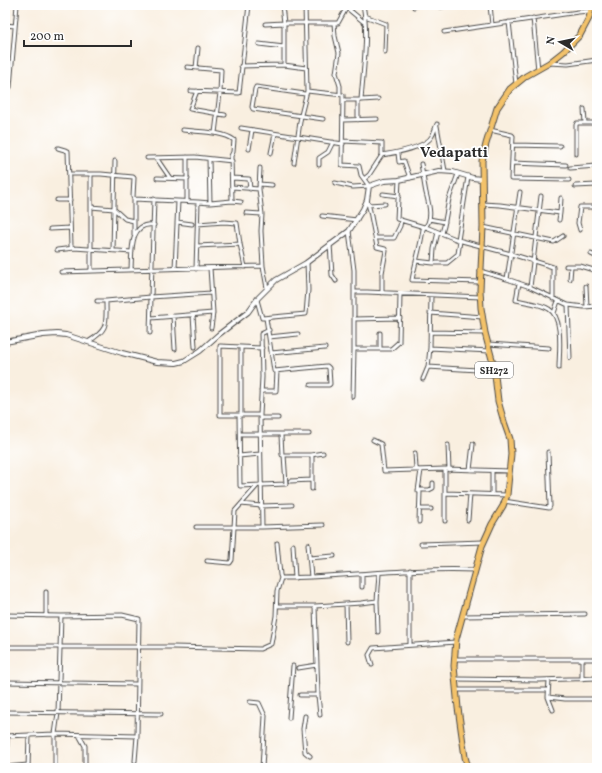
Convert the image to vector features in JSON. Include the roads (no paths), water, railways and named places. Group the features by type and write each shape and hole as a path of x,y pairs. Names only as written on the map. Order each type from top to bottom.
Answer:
{"main road":[{"name":"SH272","path":"468,768 465,757 456,690 456,642 462,616 484,542 507,495 511,454 510,439 498,401 494,371 485,332 481,297 480,271 483,227 481,179 482,161 497,108 510,89 526,76 549,63 563,52 580,35 593,7"}],"street":[{"path":"5,86 10,86 17,5"},
{"path":"191,91 239,93 249,5"},
{"path":"282,5 284,23 284,65"},
{"path":"294,163 306,92 305,5"},
{"path":"265,24 338,23 348,8 354,5"},
{"path":"358,120 365,22 363,5"},
{"path":"440,7 458,5"},
{"path":"490,5 492,25"},
{"path":"444,32 578,12 593,7"},
{"path":"348,8 365,22"},
{"path":"357,16 364,10"},
{"path":"365,16 386,24 384,52"},
{"path":"534,18 538,70"},
{"path":"509,22 516,84"},
{"path":"5,342 56,334 66,335 157,362 176,363 192,357 248,312 267,288 276,280 307,262 349,231 357,220 367,200 369,186 361,175 359,166 342,165 343,95 340,94 340,86 336,73 339,53 334,23"},
{"path":"5,25 15,26"},
{"path":"259,44 284,47"},
{"path":"196,68 198,48"},
{"path":"549,63 568,64 597,60"},
{"path":"241,66 284,65 306,68"},
{"path":"187,67 221,70 215,133"},
{"path":"323,118 253,109 255,89 256,87 340,94"},
{"path":"197,92 190,109 225,115"},
{"path":"343,100 378,99"},
{"path":"584,109 585,123"},
{"path":"343,120 377,119"},
{"path":"576,154 576,124 597,123"},
{"path":"382,155 398,153 417,146 432,138 437,124 445,171"},
{"path":"241,128 333,142 382,143 382,155 369,175 364,179"},
{"path":"183,130 215,133 230,136 234,140 235,144 231,156 232,201"},
{"path":"248,149 252,130"},
{"path":"490,130 512,135 514,145 511,179 569,180"},
{"path":"271,153 274,134"},
{"path":"319,165 319,158 328,152 333,142"},
{"path":"514,145 560,146"},
{"path":"58,148 68,151 71,246 74,248"},
{"path":"398,153 399,162 404,161 410,178"},
{"path":"429,153 442,153"},
{"path":"147,158 157,159 187,157 232,161"},
{"path":"187,157 187,201"},
{"path":"157,159 170,178"},
{"path":"209,159 210,203"},
{"path":"113,250 115,161"},
{"path":"512,163 566,165"},
{"path":"421,164 430,211 412,280 480,282"},
{"path":"570,168 597,166"},
{"path":"260,168 259,189 262,214 261,231 263,266 267,288"},
{"path":"335,184 353,187 369,186 384,181 410,178 439,171 481,179"},
{"path":"69,174 134,177 134,235 131,270"},
{"path":"91,174 91,271"},
{"path":"433,263 434,249 445,222 449,199 458,174"},
{"path":"416,261 447,263 458,254 468,177"},
{"path":"157,178 188,179"},
{"path":"232,178 249,179 250,188"},
{"path":"399,180 397,219 440,232 459,240 553,267 553,298"},
{"path":"259,184 272,185"},
{"path":"575,186 597,185"},
{"path":"232,187 259,189"},
{"path":"507,279 520,192"},
{"path":"383,194 399,196"},
{"path":"530,287 541,196"},
{"path":"559,220 561,198"},
{"path":"134,199 178,200 210,203 232,201 241,202"},
{"path":"150,334 154,199"},
{"path":"57,200 70,200"},
{"path":"175,269 178,200"},
{"path":"367,200 377,247 385,249 386,251 382,273 382,293"},
{"path":"196,269 198,202"},
{"path":"368,205 385,204"},
{"path":"482,204 560,213"},
{"path":"91,207 114,209 125,219 134,221"},
{"path":"580,230 578,224 580,207 596,207 597,241"},
{"path":"246,213 262,214"},
{"path":"322,216 357,220"},
{"path":"429,219 445,222"},
{"path":"376,238 394,238 400,226 401,220"},
{"path":"177,222 192,224"},
{"path":"198,224 224,222 237,223 245,267"},
{"path":"134,235 141,226 150,224 154,225"},
{"path":"483,227 554,242 563,236"},
{"path":"50,229 70,228"},
{"path":"349,231 354,270 353,397"},
{"path":"197,246 240,244"},
{"path":"330,244 332,275 336,281"},
{"path":"57,250 74,248 132,252"},
{"path":"591,254 597,257"},
{"path":"580,260 580,266"},
{"path":"257,300 262,318 306,314 308,290 307,262"},
{"path":"60,272 263,266"},
{"path":"566,266 580,266 597,271"},
{"path":"570,279 571,266"},
{"path":"210,268 213,313 211,328"},
{"path":"480,271 530,287 568,305 587,307 597,306"},
{"path":"518,283 516,300 549,308 554,313 559,327 559,368"},
{"path":"586,286 587,307"},
{"path":"97,301 212,292"},
{"path":"354,292 481,297"},
{"path":"354,349 391,349 399,342 400,294"},
{"path":"423,379 428,366 430,348 430,295"},
{"path":"88,342 100,335 104,329 106,321 106,301"},
{"path":"554,313 558,301"},
{"path":"568,305 570,358"},
{"path":"150,318 213,313"},
{"path":"430,313 483,316"},
{"path":"193,315 194,347"},
{"path":"173,316 175,348"},
{"path":"266,318 274,371 328,367 330,384 311,385"},
{"path":"354,319 400,318"},
{"path":"262,527 259,485 261,334 269,330"},
{"path":"430,332 485,332"},
{"path":"380,333 380,349"},
{"path":"270,337 298,334"},
{"path":"214,338 220,346 220,415 278,418"},
{"path":"488,344 549,348"},
{"path":"220,346 262,348"},
{"path":"241,347 239,456 240,486 286,484 281,435"},
{"path":"271,353 325,348"},
{"path":"430,348 490,351"},
{"path":"428,366 494,371"},
{"path":"261,390 276,391 277,371"},
{"path":"240,434 309,434"},
{"path":"373,440 381,444 384,471 510,471"},
{"path":"470,470 472,444"},
{"path":"445,520 448,446"},
{"path":"504,501 549,508 548,452"},
{"path":"284,455 311,455 323,453"},
{"path":"415,453 416,468 419,470 419,522"},
{"path":"239,456 260,454"},
{"path":"311,455 313,457 312,489"},
{"path":"492,471 492,494"},
{"path":"290,481 312,480"},
{"path":"418,490 429,490 433,488 433,483"},
{"path":"207,561 230,563 232,560 235,511 259,485"},
{"path":"445,493 507,495"},
{"path":"468,520 470,494"},
{"path":"241,504 261,506 292,505"},
{"path":"419,509 431,509"},
{"path":"196,527 323,525"},
{"path":"421,544 484,542"},
{"path":"5,647 172,647 260,649 271,644 281,578 277,543"},
{"path":"308,544 311,577"},
{"path":"293,545 295,578"},
{"path":"309,558 334,556"},
{"path":"410,570 410,646"},
{"path":"281,578 379,574 410,570 476,570"},
{"path":"362,574 362,587"},
{"path":"378,632 377,601 379,574"},
{"path":"46,592 46,616"},
{"path":"277,606 315,606 377,601"},
{"path":"346,604 346,642"},
{"path":"315,606 320,715"},
{"path":"5,614 46,616 122,615 139,619 137,736 135,761"},
{"path":"462,616 585,614"},
{"path":"55,768 55,734 58,712 61,616"},
{"path":"372,665 369,655 373,648 456,642"},
{"path":"455,659 597,659"},
{"path":"582,659 582,679"},
{"path":"298,668 317,665"},
{"path":"289,718 293,666"},
{"path":"456,679 549,680 597,678"},
{"path":"549,680 548,697 553,710"},
{"path":"5,682 137,684"},
{"path":"456,690 548,690"},
{"path":"300,695 318,695"},
{"path":"548,697 565,699 597,699"},
{"path":"250,702 259,703 265,716 262,768"},
{"path":"5,712 161,714"},
{"path":"305,716 303,729 305,752 310,756"},
{"path":"29,735 28,766 6,767 6,736 29,735 55,734 137,736"},
{"path":"79,735 85,746 85,766"}],"district":[{"name":"Vedapatti","path":"454,152"}]}
